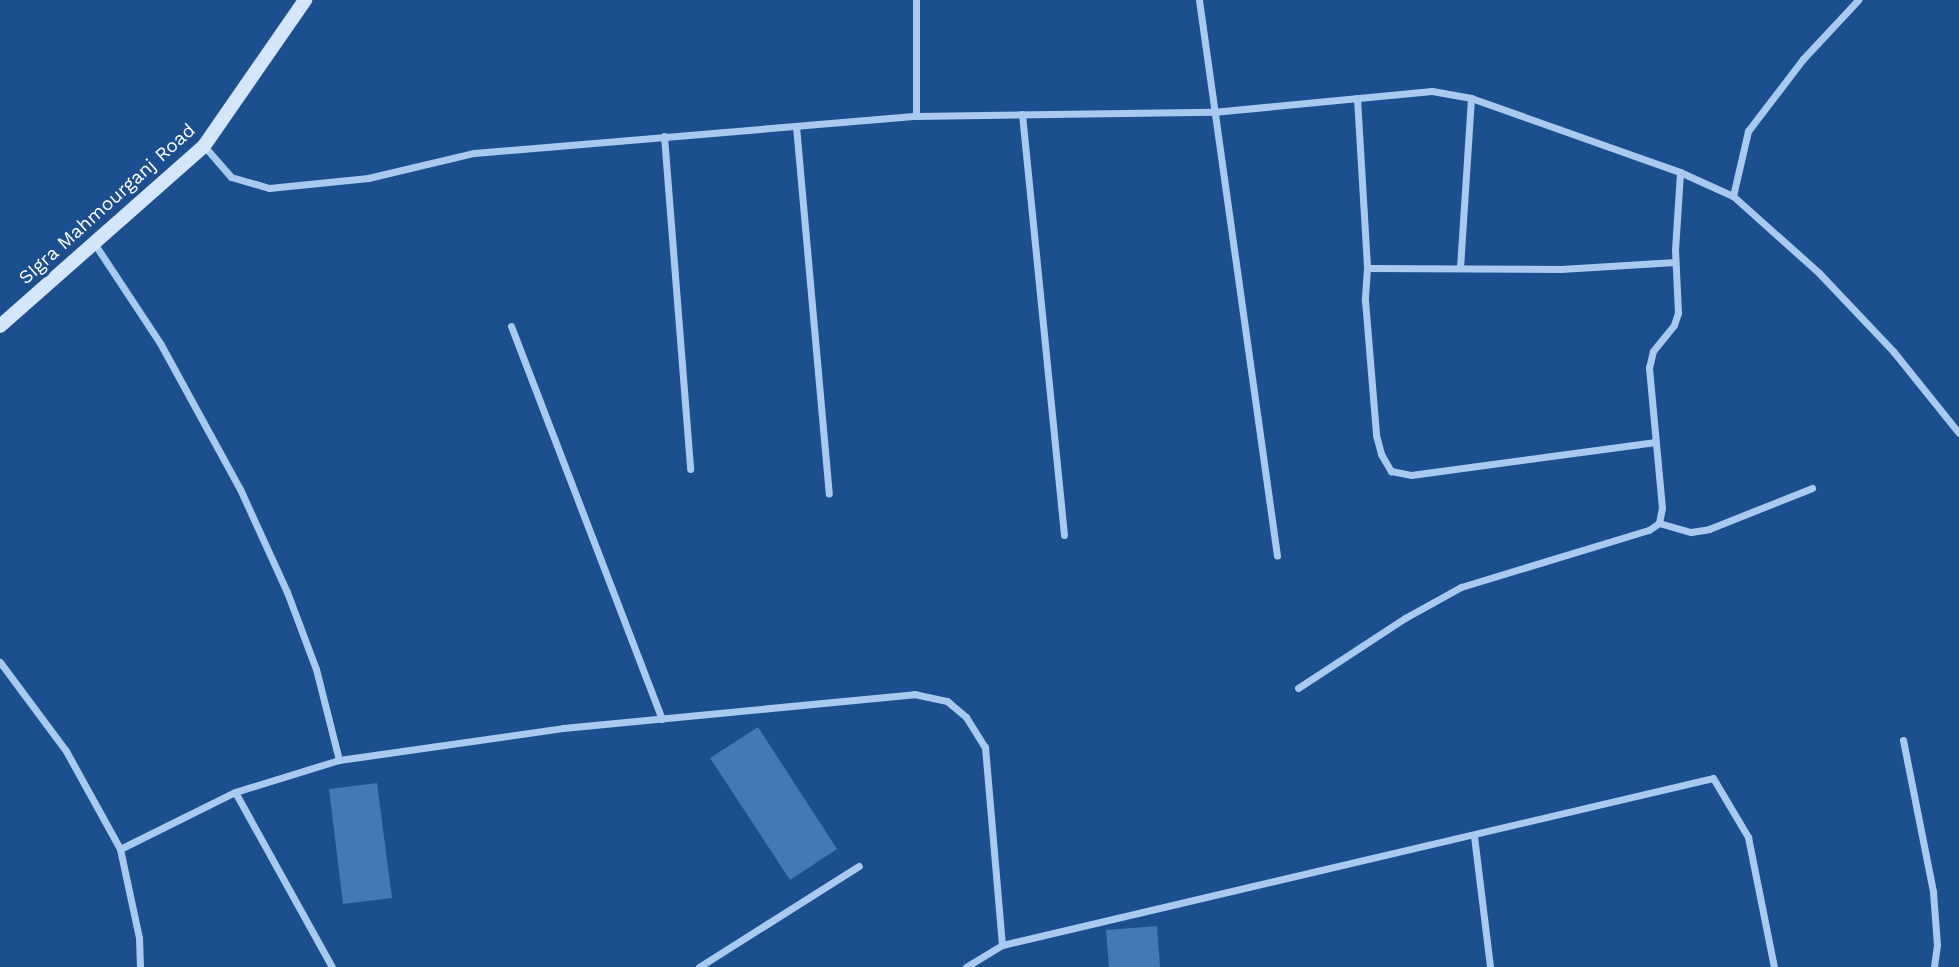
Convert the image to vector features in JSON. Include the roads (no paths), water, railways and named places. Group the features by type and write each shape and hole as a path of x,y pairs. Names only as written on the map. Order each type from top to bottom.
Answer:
{"street":[{"name":"SIgra Mahmourganj Road","path":"0,326 204,146 305,0"},
{"path":"916,0 916,116"},
{"path":"1199,0 1277,556"},
{"path":"1733,196 1748,131 1803,59 1858,0"},
{"path":"204,146 231,177 269,188 368,178 474,153 916,116 1213,112 1432,91 1471,97 1680,172 1733,196 1819,273 1893,351 1959,433"},
{"path":"1460,268 1471,97"},
{"path":"1357,98 1367,268 1365,300 1376,435 1381,454 1391,471 1411,475 1654,442"},
{"path":"1022,114 1064,535"},
{"path":"796,126 829,494"},
{"path":"664,136 690,469"},
{"path":"1298,688 1405,618 1461,587 1648,530 1659,523 1662,508 1649,368 1653,351 1674,325 1678,313 1675,262 1680,172"},
{"path":"94,242 160,343 240,489 287,592 316,669 339,760"},
{"path":"1367,268 1561,269 1675,262"},
{"path":"511,326 663,719"},
{"path":"1659,523 1691,532 1709,529 1812,488"},
{"path":"0,662 66,751 120,849 139,938 140,967"},
{"path":"120,849 235,792 339,760 563,728 914,694 947,701 966,717 985,747 1002,945"},
{"path":"1903,740 1933,892 1937,945 1934,967"},
{"path":"966,967 1002,945 1713,778 1748,836 1774,967"},
{"path":"235,792 332,967"},
{"path":"1474,836 1490,967"},
{"path":"699,967 859,866"}]}
